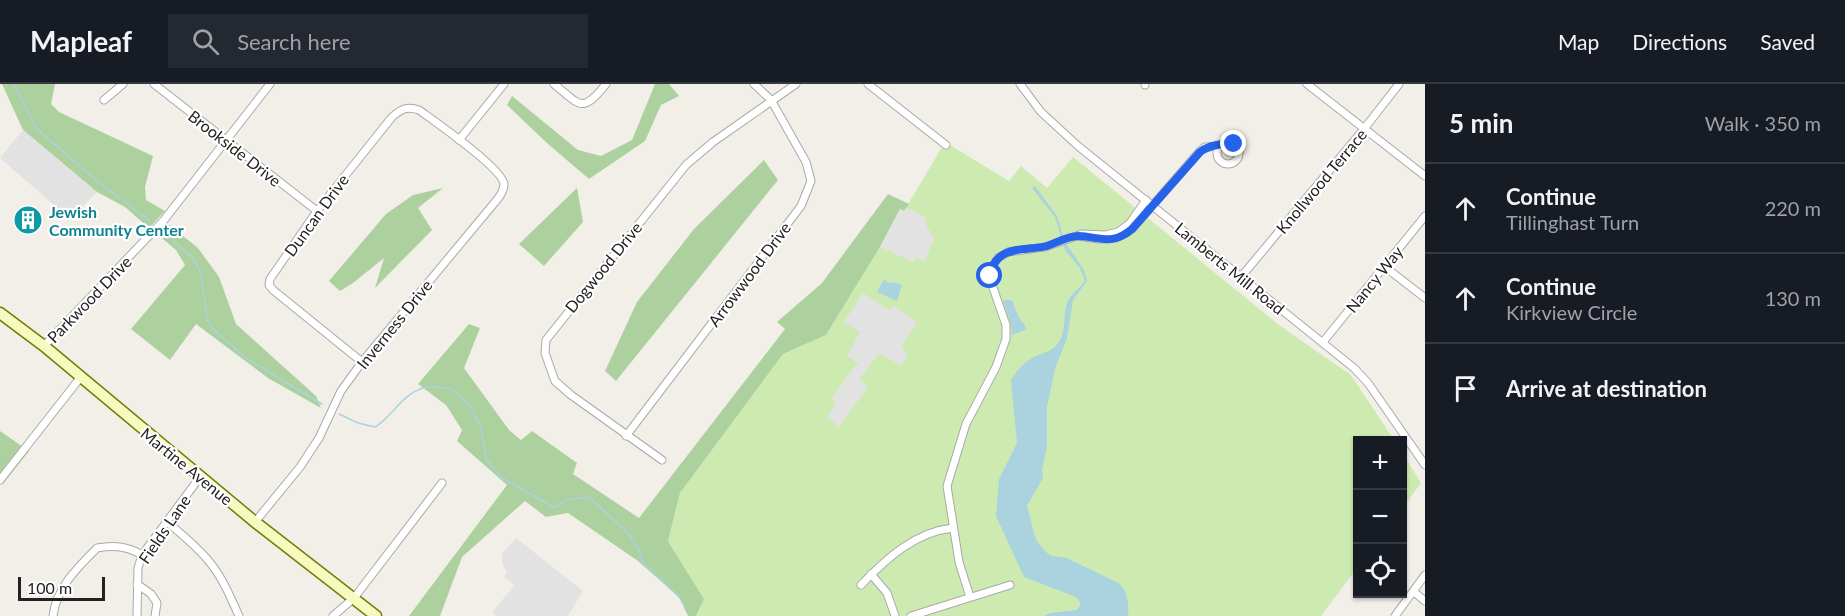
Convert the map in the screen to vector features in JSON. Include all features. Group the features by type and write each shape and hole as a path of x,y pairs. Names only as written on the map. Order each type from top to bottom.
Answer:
{"main road":[{"name":"Martine Avenue","path":"0,313 44,346 255,522 376,616"}],"street":[{"path":"104,100 123,84"},
{"name":"Brookside Drive","path":"154,84 317,211"},
{"name":"Parkwood Drive","path":"44,346 164,220 270,84"},
{"path":"459,140 504,84"},
{"path":"554,84 576,102 585,104 592,101 606,84"},
{"name":"Arrowwood Drive","path":"626,436 806,197 811,181 810,171 771,100 754,84"},
{"name":"Dogwood Drive","path":"662,460 565,391 555,381 544,352 546,340 686,165 698,153 796,84"},
{"path":"868,84 946,145"},
{"name":"Lamberts Mill Road","path":"1020,84 1041,112 1070,139 1354,368 1368,384 1425,465"},
{"path":"1307,84 1425,176"},
{"name":"Knollwood Terrace","path":"1241,277 1399,84"},
{"name":"Duncan Drive","path":"362,362 273,290 269,285 270,279 317,211 392,117 401,109 419,110 459,140"},
{"name":"Inverness Drive","path":"255,522 300,467 320,438 340,391 501,194 504,188 501,178 459,140"},
{"path":"970,597 959,562 947,481 966,424 996,367 1006,339 1006,325 990,279 992,267 998,258 1008,252 1045,247 1076,236 1102,240 1122,237 1132,229 1149,203 1205,147 1221,146"},
{"name":"Nancy Way","path":"1323,342 1425,216"},
{"path":"1385,267 1425,298"},
{"path":"0,480 80,378"},
{"name":"Fields Lane","path":"137,616 138,568 142,555 200,477"},
{"path":"333,616 354,598 442,483"},
{"path":"166,521 206,557 228,591 239,616"},
{"path":"861,585 913,540 933,532 953,528"},
{"path":"53,616 59,592 97,548 112,545 129,548 142,555"},
{"path":"871,574 887,593 895,616"},
{"path":"1395,616 1425,575"},
{"name":"Fields Lane","path":"137,584 151,594 157,603 155,616"},
{"path":"911,616 1010,585"},
{"path":"1414,592 1425,601"}],"green space":[{"path":"2,84 55,84 51,104 59,112 153,156 145,187 146,200 165,211 149,228 125,207 97,192 23,130"},
{"path":"655,84 669,84 679,96 661,105 645,141 589,179 507,105 512,96 578,150 601,156 632,140"},
{"path":"945,142 1009,181 1021,166 1047,188 1073,157 1279,325 1351,375 1391,436 1353,436 1353,573 1321,616 696,616 704,599 668,541 680,493 783,354 826,335 880,247 900,209 904,211"},
{"path":"764,160 778,180 616,381 605,371 637,302 694,229"},
{"path":"443,188 418,208 432,230 375,288 384,258 340,291 329,281 386,214 413,195"},
{"path":"577,188 583,222 544,266 519,244"},
{"path":"888,194 909,204 904,211 900,209 880,247 826,335 783,354 680,493 668,541 704,599 696,616 688,616 679,597 638,561 568,513 546,517 525,501 462,557 440,616 409,616 507,485 457,441 462,430 446,405 418,384 469,324 480,328 464,368 509,430 521,440 532,431 577,463 573,474 639,518 785,329 777,322 822,283"},
{"path":"167,223 198,248 219,277 236,324 316,396 321,408 268,378 196,324 170,360 131,329 185,265 176,250 158,235"},
{"path":"0,431 29,451 3,484 0,482"},
{"path":"1407,460 1421,483 1407,502"}],"shaded area":[{"path":"23,130 97,192 70,219 0,158"},
{"path":"906,208 926,217 925,223 934,238 925,261 916,257 913,262 880,247 900,209 904,211"},
{"path":"863,293 889,310 893,306 917,322 902,345 907,358 901,365 879,354 859,379 868,387 839,427 827,416 836,404 832,398 854,367 859,364 847,356 860,332 844,322"},
{"path":"516,538 583,591 568,616 496,616 492,613 514,585 504,577 507,572 503,565 502,554"}],"water":[{"path":"1035,186 1057,216 1065,242 1084,270 1087,281 1073,300 1067,338 1055,369 1047,407 1047,447 1042,470 1043,478 1027,506 1036,540 1047,553 1067,558 1120,584 1127,599 1128,616 1044,616 1050,613 1077,610 1081,604 1076,597 1024,577 996,516 999,479 1017,443 1011,380 1027,361 1056,346 1061,339 1067,303 1085,281 1080,268 1065,250 1055,217 1032,188"},
{"path":"884,279 889,283 902,285 897,301 877,292"},
{"path":"1003,300 1012,301 1026,330 1012,335"}],"waterway":[{"path":"14,84 37,129 97,181 150,221"},
{"path":"163,232 193,258 200,270 208,321 211,327 247,359 322,404"},
{"path":"339,414 358,423 375,427 403,400 416,391 430,387 452,389 471,408 481,428 486,459 501,477 555,508 566,500 589,497 629,534 643,562 680,598 685,607"}],"place":[{"name":"Jewish Community Center","path":"28,220"}],"route":[{"path":"990,276 994,262 1008,252 1037,249 1076,236 1102,240 1122,237 1132,229 1205,147 1221,146 1230,142 1234,144"}]}
